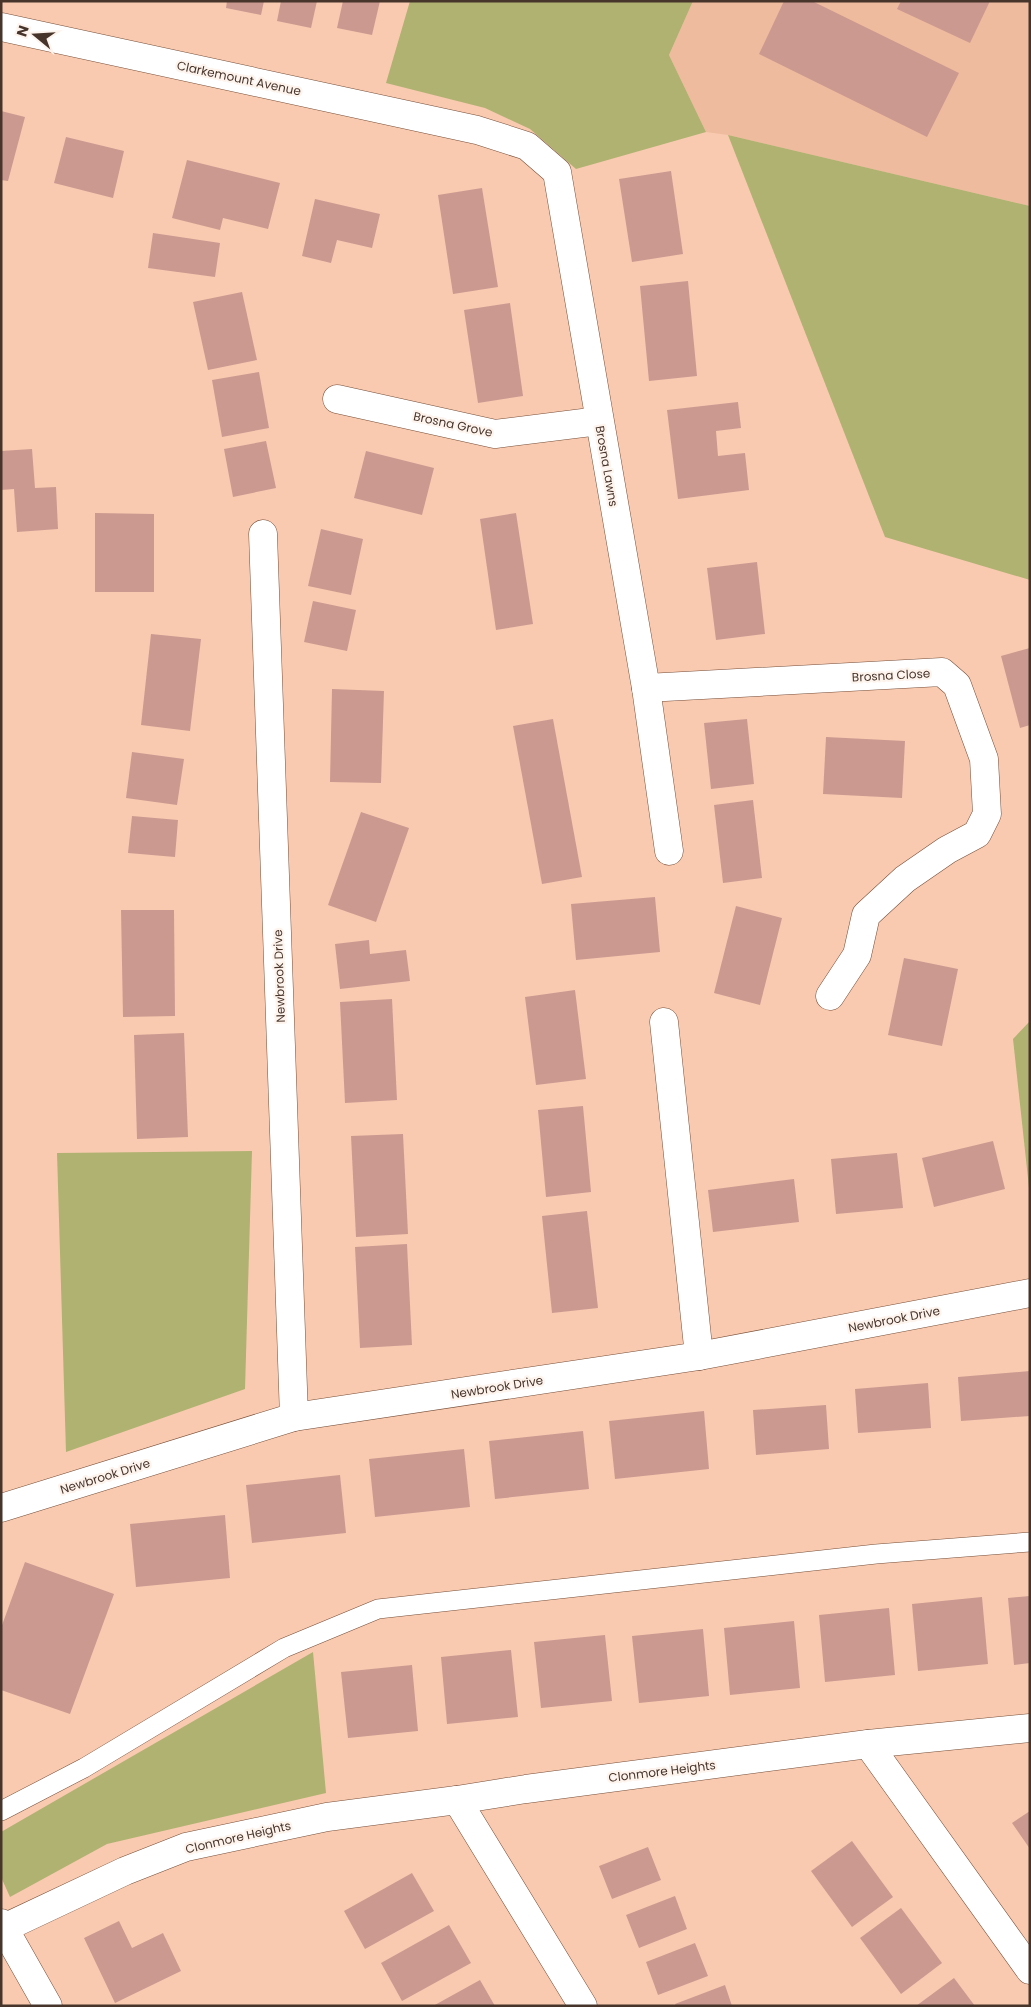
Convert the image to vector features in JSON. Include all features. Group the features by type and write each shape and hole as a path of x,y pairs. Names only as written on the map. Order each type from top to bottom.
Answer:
{"street":[{"name":"Clarkemount Avenue","path":"1,27 478,130"},
{"name":"Brosna Lawns","path":"478,130 527,146 557,172 646,688 669,851"},
{"name":"Brosna Grove","path":"337,399 495,434 599,421"},
{"name":"Newbrook Drive","path":"263,534 294,1417"},
{"name":"Brosna Close","path":"646,688 942,672 957,685 984,759 986,814 977,834 947,850 905,879 866,915 857,955 830,996"},
{"path":"664,1022 699,1356"},
{"name":"Newbrook Drive","path":"1,1508 294,1417 699,1356 1030,1293"},
{"name":"Clonmore Heights","path":"3,1926 125,1871 186,1848 327,1817 868,1744 1030,1728"},
{"path":"868,1744 1030,1970"},
{"path":"457,1800 583,2006"},
{"path":"3,1926 48,2006"}],"lane":[{"path":"1,1811 84,1768 284,1648 378,1610 876,1554 1030,1542"}],"shaded area":[{"path":"693,1 1030,1 1030,206 728,135 706,132 669,55"}],"green space":[{"path":"410,1 693,1 669,55 706,132 576,169 530,129 485,108 386,83"},
{"path":"728,135 1030,206 1030,580 885,537"},
{"path":"1030,1021 1030,1197 1013,1039"},
{"path":"252,1151 245,1389 66,1452 57,1153"},
{"path":"313,1652 326,1793 107,1844 10,1897 1,1877 1,1832"}],"building":[{"path":"227,1 264,1 261,15 226,8"},
{"path":"281,1 317,1 311,28 277,21"},
{"path":"343,1 380,1 372,35 337,28"},
{"path":"784,1 812,1 959,73 927,137 759,54"},
{"path":"901,1 990,1 970,43 897,9"},
{"path":"1,111 25,117 8,181 1,180"},
{"path":"66,137 124,151 113,198 54,183"},
{"path":"187,160 280,183 268,229 223,218 220,230 172,218"},
{"path":"671,171 683,254 632,262 619,179"},
{"path":"482,188 498,287 453,294 438,195"},
{"path":"315,199 380,214 372,248 337,240 331,263 302,256"},
{"path":"153,233 220,243 215,277 148,268"},
{"path":"688,281 697,376 649,381 640,286"},
{"path":"242,292 257,360 208,370 193,302"},
{"path":"510,303 523,396 478,403 464,310"},
{"path":"259,372 269,428 222,437 212,380"},
{"path":"738,402 741,428 716,431 718,456 745,453 749,490 678,499 667,410"},
{"path":"266,441 276,488 233,497 224,449"},
{"path":"32,449 35,488 56,487 58,529 17,532 14,489 1,490 1,451"},
{"path":"366,451 434,468 422,515 354,498"},
{"path":"95,513 154,514 154,592 95,592"},
{"path":"516,513 533,624 496,630 480,519"},
{"path":"321,529 363,539 351,595 308,586"},
{"path":"757,562 765,634 716,640 707,568"},
{"path":"313,601 356,610 347,651 304,642"},
{"path":"151,634 201,639 190,731 141,725"},
{"path":"1030,648 1030,725 1020,728 1001,656"},
{"path":"332,689 384,691 381,783 330,782"},
{"path":"553,719 582,877 542,884 513,726"},
{"path":"747,719 754,784 711,789 704,723"},
{"path":"826,737 905,741 902,798 823,794"},
{"path":"132,752 184,759 177,805 126,798"},
{"path":"753,800 762,878 723,883 714,805"},
{"path":"361,812 409,828 376,922 328,905"},
{"path":"132,816 178,820 175,857 128,853"},
{"path":"655,897 660,952 576,960 571,904"},
{"path":"736,906 782,918 760,1005 714,993"},
{"path":"121,910 174,910 175,1016 123,1017"},
{"path":"369,940 370,954 406,950 410,981 340,989 335,944"},
{"path":"904,958 958,969 942,1046 888,1035"},
{"path":"575,990 586,1079 536,1085 525,997"},
{"path":"392,999 397,1100 345,1103 340,1002"},
{"path":"184,1033 188,1137 137,1139 134,1035"},
{"path":"583,1106 591,1192 546,1197 538,1110"},
{"path":"403,1134 408,1234 356,1237 351,1136"},
{"path":"993,1141 1005,1189 934,1207 922,1158"},
{"path":"897,1153 903,1208 836,1214 831,1159"},
{"path":"794,1179 799,1222 713,1232 708,1190"},
{"path":"587,1211 598,1308 552,1313 542,1216"},
{"path":"407,1244 412,1345 360,1348 355,1247"},
{"path":"1030,1371 1030,1416 961,1421 958,1377"},
{"path":"928,1383 931,1428 858,1433 855,1389"},
{"path":"826,1405 829,1449 756,1455 753,1410"},
{"path":"704,1411 709,1469 615,1479 609,1421"},
{"path":"583,1431 589,1489 495,1499 489,1441"},
{"path":"464,1449 470,1507 375,1517 369,1459"},
{"path":"340,1475 346,1533 252,1543 246,1485"},
{"path":"225,1515 230,1578 136,1587 130,1524"},
{"path":"25,1562 114,1594 70,1714 1,1690 1,1628"},
{"path":"1030,1596 1030,1663 1014,1665 1008,1598"},
{"path":"982,1597 988,1664 918,1671 912,1604"},
{"path":"889,1608 895,1675 825,1682 819,1615"},
{"path":"794,1621 800,1688 730,1695 724,1628"},
{"path":"703,1629 709,1696 639,1703 632,1636"},
{"path":"605,1635 612,1701 541,1708 534,1642"},
{"path":"511,1650 518,1717 447,1724 441,1657"},
{"path":"412,1665 418,1731 348,1738 341,1672"},
{"path":"1030,1811 1030,1849 1012,1823"},
{"path":"852,1841 893,1897 852,1927 811,1871"},
{"path":"648,1847 661,1880 612,1899 599,1866"},
{"path":"412,1873 434,1911 365,1949 344,1911"},
{"path":"675,1896 687,1929 639,1948 626,1915"},
{"path":"901,1908 942,1963 901,1994 860,1938"},
{"path":"119,1921 132,1948 163,1933 181,1971 115,2003 84,1938"},
{"path":"449,1925 471,1963 402,2001 381,1963"},
{"path":"695,1943 708,1976 658,1995 646,1962"},
{"path":"954,1978 975,2006 916,2006"},
{"path":"480,1980 495,2006 433,2006"},
{"path":"725,1985 732,2006 676,2006 675,2004"}]}
